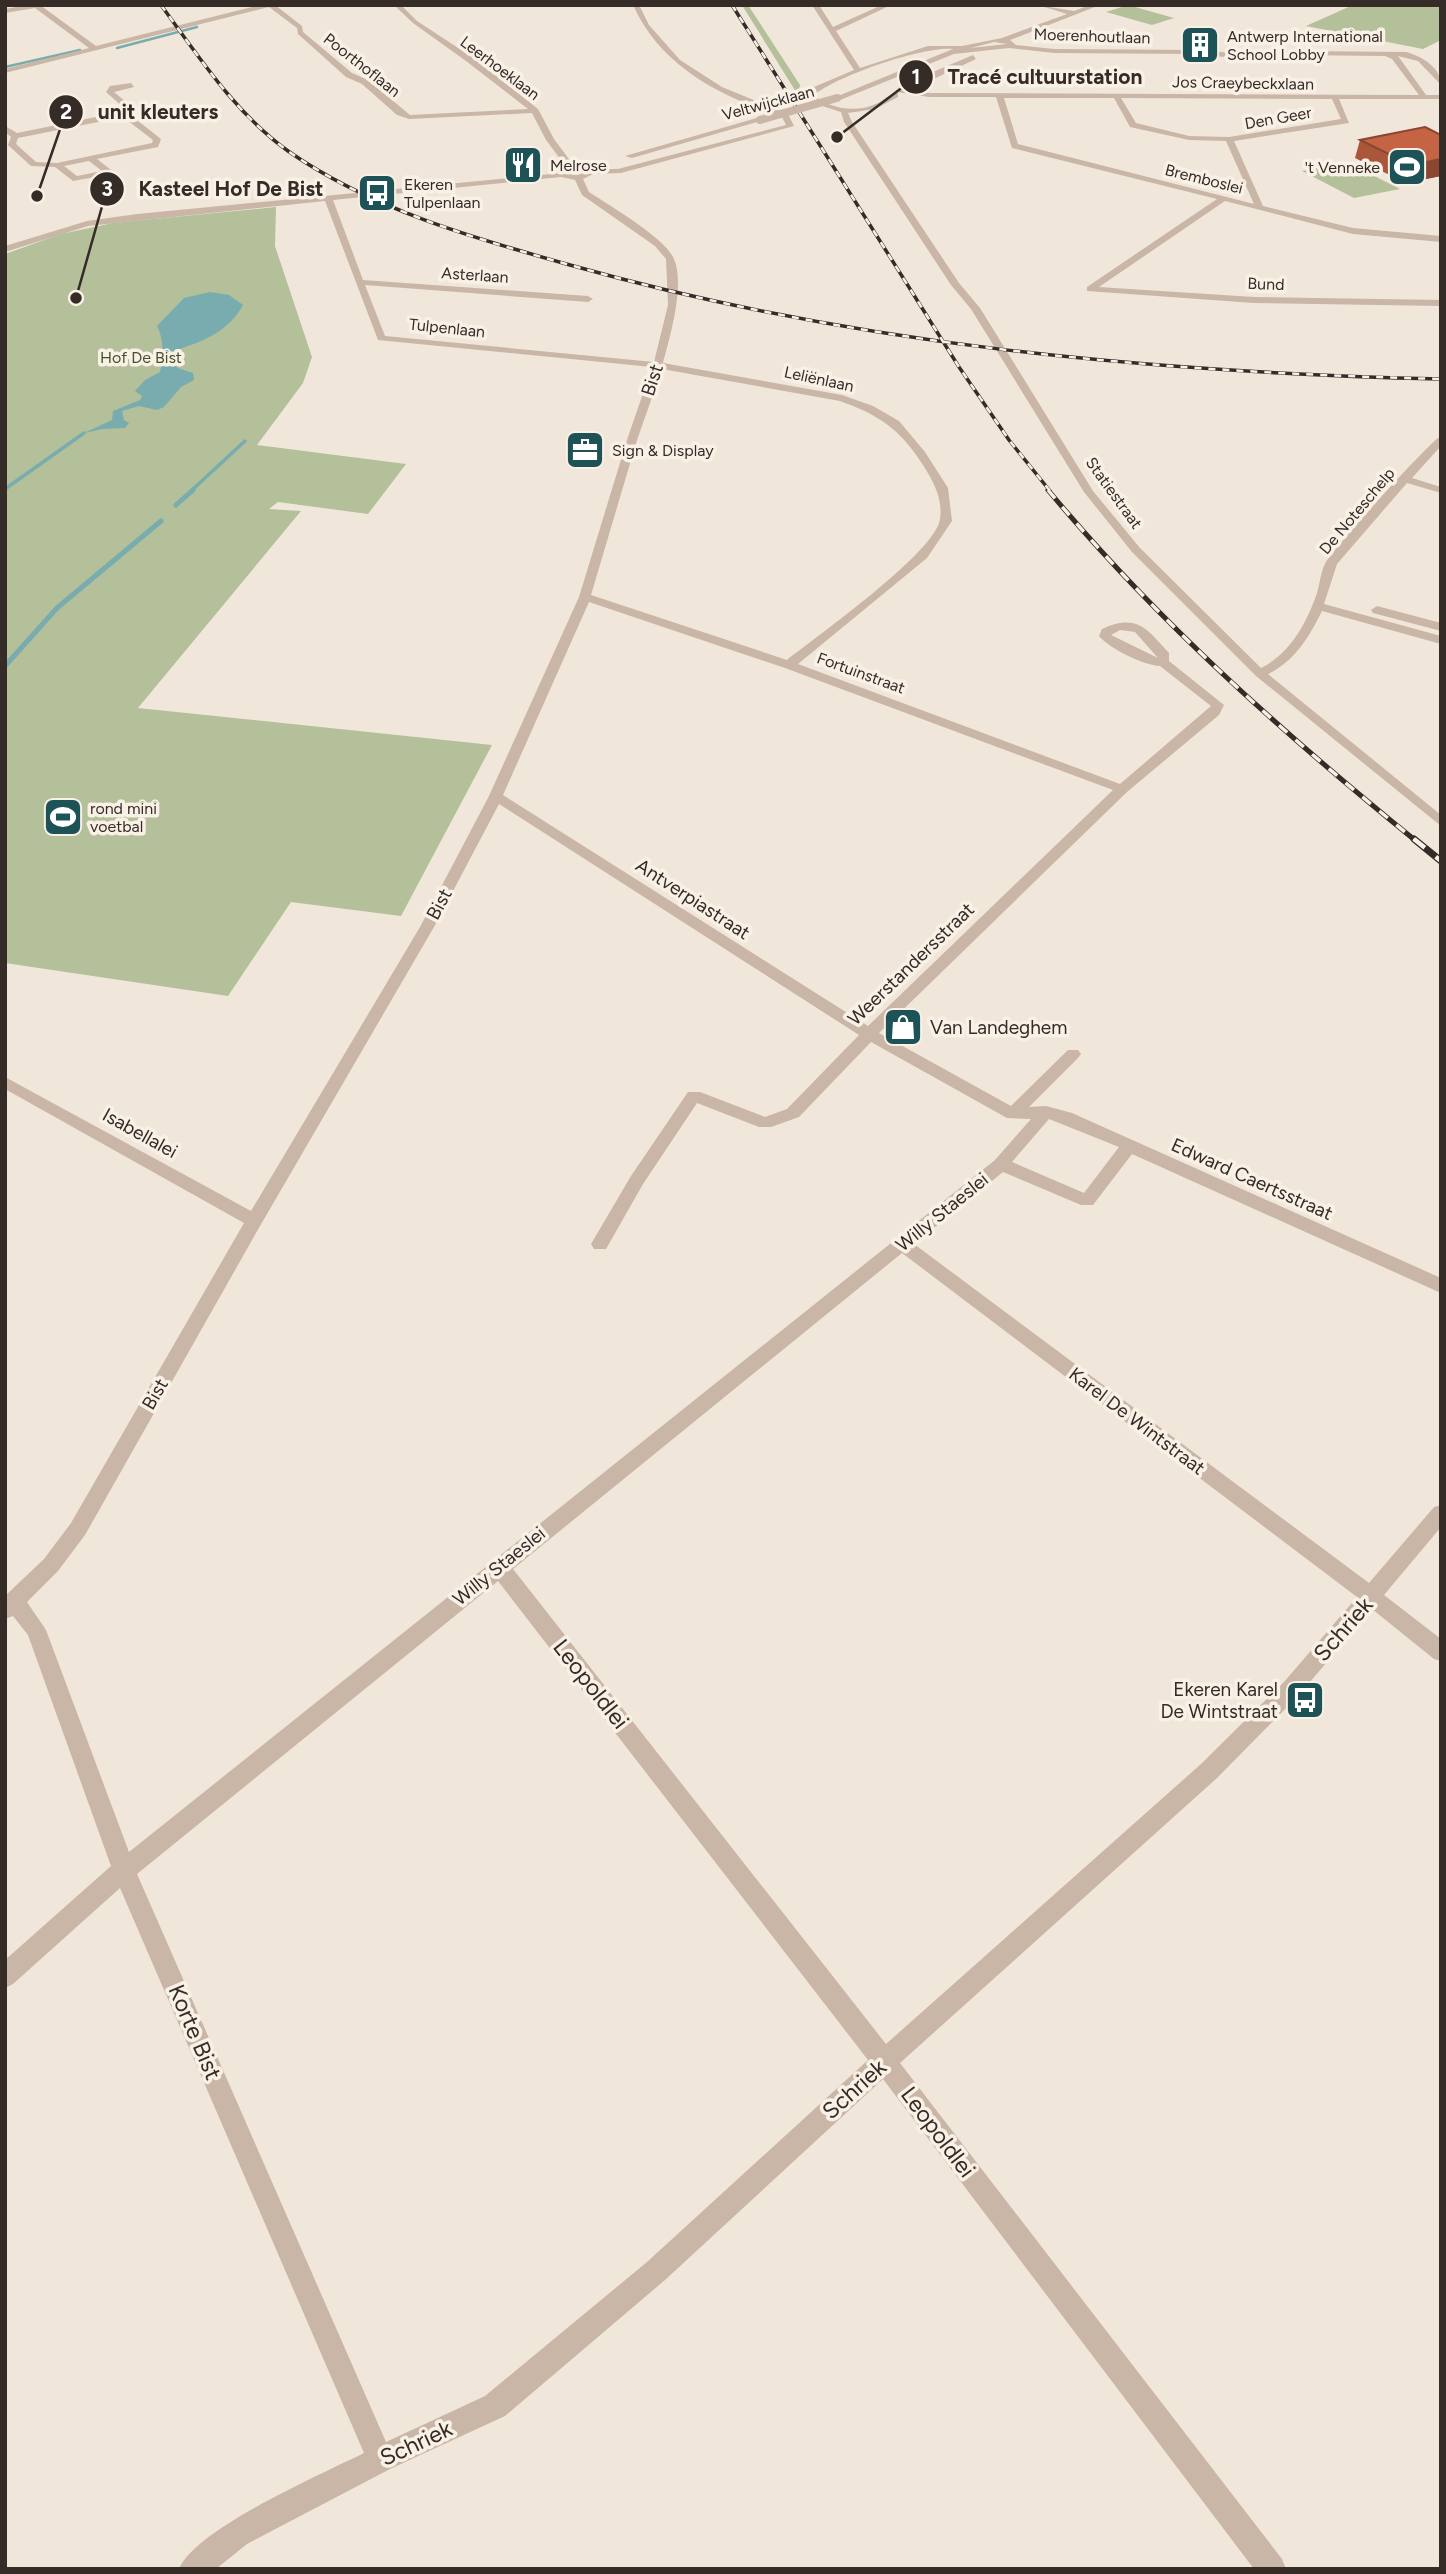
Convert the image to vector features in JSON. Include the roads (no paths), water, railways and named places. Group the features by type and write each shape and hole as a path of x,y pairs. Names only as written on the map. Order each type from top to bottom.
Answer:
{"street":[{"path":"5,71 269,5"},
{"name":"Poorthoflaan","path":"269,5 300,27 300,33 349,75 365,82 400,113 409,117 535,111"},
{"name":"Leerhoeklaan","path":"397,5 431,35 469,60 535,111 550,140 574,172"},
{"name":"Veltwijcklaan","path":"5,249 87,224 561,176 590,170 618,171 785,128 790,124 785,116 739,101 694,74 645,26 636,5"},
{"path":"815,5 859,72"},
{"path":"831,31 888,5"},
{"path":"1041,5 1073,13"},
{"name":"Veltwijcklaan","path":"983,46 986,40 1003,40 1097,5"},
{"path":"5,11 35,6 97,50"},
{"path":"822,16 837,20 855,20"},
{"path":"1003,40 1013,43 1012,47"},
{"name":"Veltwijcklaan","path":"950,52 983,46"},
{"name":"Veltwijcklaan","path":"619,159 837,98 962,48 983,46 996,49"},
{"name":"Veltwijcklaan","path":"844,113 877,106 964,59 1012,47"},
{"name":"Moerenhoutlaan","path":"1012,47 1054,51 1195,52 1215,55 1406,54 1421,59 1441,83"},
{"path":"844,113 815,101 810,95 817,89 859,72 927,48 962,48"},
{"path":"1380,54 1395,57 1424,97"},
{"path":"848,57 877,65"},
{"path":"124,114 127,106 110,92 113,88 131,85"},
{"name":"Veltwijcklaan","path":"905,91 920,93"},
{"name":"Jos Craeybeckxlaan","path":"920,93 1441,97"},
{"name":"Bremboslei","path":"999,95 1015,146 1353,231 1441,239"},
{"name":"Den Geer","path":"1116,95 1133,125 1230,144 1346,121 1335,98"},
{"name":"Statiestraat","path":"844,113 956,285 975,308 1103,512 1192,608 1260,673 1441,822"},
{"path":"11,143 124,114"},
{"path":"5,128 11,143 34,164 57,165 155,145 158,139 124,114"},
{"path":"1230,144 1260,208"},
{"path":"57,165 76,179 108,172 90,158"},
{"name":"Veltwijcklaan","path":"590,170 607,162"},
{"path":"561,176 559,172 562,169 574,172 590,170"},
{"name":"Bist","path":"10,1607 51,1565 78,1529 254,1221 427,927 496,796 585,597 632,440 658,365 673,305 670,258 658,244 585,193 574,172"},
{"name":"Bund","path":"1224,198 1090,289 1254,300 1439,305"},
{"name":"Tulpenlaan","path":"328,199 381,338 658,365"},
{"name":"Asterlaan","path":"359,282 587,299"},
{"name":"Leliënlaan","path":"658,365 842,398 869,408 895,423 921,454 943,488 946,521 923,556 789,665"},
{"name":"De Noteschelp","path":"1260,673 1282,662 1299,642 1320,600 1331,563 1441,439"},
{"path":"1407,475 1441,481"},
{"path":"1407,475 1441,490"},
{"name":"Fortuinstraat","path":"585,597 789,665 1122,789"},
{"path":"1320,600 1441,627"},
{"path":"1320,600 1441,640"},
{"name":"Weerstandersstraat","path":"600,1244 637,1180 694,1096 765,1123 793,1113 869,1034 1122,789 1217,708 1218,705 1163,662"},
{"name":"Antverpiastraat","path":"496,796 869,1034 1013,1114"},
{"path":"1013,1114 1073,1054"},
{"name":"Isabellalei","path":"5,1082 254,1221"},
{"path":"1013,1114 1046,1112"},
{"name":"Edward Caertsstraat","path":"1046,1112 1066,1117 1441,1286"},
{"name":"Willy Staeslei","path":"5,1976 124,1870 1001,1164 1046,1112"},
{"name":"Willy Staeslei","path":"1001,1164 1087,1201 1128,1147"},
{"name":"Karel De Wintstraat","path":"902,1244 1441,1652"},
{"name":"Schriek","path":"193,2569 237,2534 380,2459 495,2406 656,2271 884,2061 1209,1772 1292,1689 1441,1513"},
{"name":"Leopoldlei","path":"499,1566 884,2061 1272,2569"},
{"name":"Korte Bist","path":"10,1607 36,1630 124,1870 380,2459"}],"water":[{"path":"210,292 229,295 243,305 223,329 176,350 172,363 193,373 194,380 181,387 164,407 157,410 139,406 122,411 124,420 129,423 125,428 84,433 112,420 113,411 140,400 142,396 135,391 145,380 160,372 163,348 157,326 184,298"}],"waterway":[{"path":"117,48 197,27"},
{"path":"5,67 80,50"},
{"path":"5,489 84,433"},
{"path":"191,491 245,441"},
{"path":"176,505 193,490"},
{"path":"5,666 57,608 161,521"}],"railway":[{"path":"161,5 235,102 269,136 320,171 388,205 424,220 533,255 677,293 785,316 943,341"},
{"path":"732,5 943,341"},
{"path":"943,341 1111,361 1441,379"},
{"path":"943,341 1009,440 1050,491"},
{"path":"1048,490 1133,585 1223,674 1318,759 1416,841"},
{"path":"1414,839 1441,861"}],"place":[{"name":"Antwerp International School Lobby","path":"1200,45"},
{"name":"Tracé cultuurstation","path":"837,137"},
{"name":"Melrose","path":"523,165"},
{"name":"'t Venneke","path":"1407,167"},
{"name":"Ekeren Tulpenlaan","path":"377,193"},
{"name":"unit kleuters","path":"37,196"},
{"name":"Kasteel Hof De Bist","path":"76,298"},
{"name":"Sign & Display","path":"585,450"},
{"name":"rond mini voetbal","path":"63,817"},
{"name":"Van Landeghem","path":"903,1027"},
{"name":"Ekeren Karel De Wintstraat","path":"1305,1700"}],"park label":[{"name":"Hof De Bist","path":"141,357"}]}
